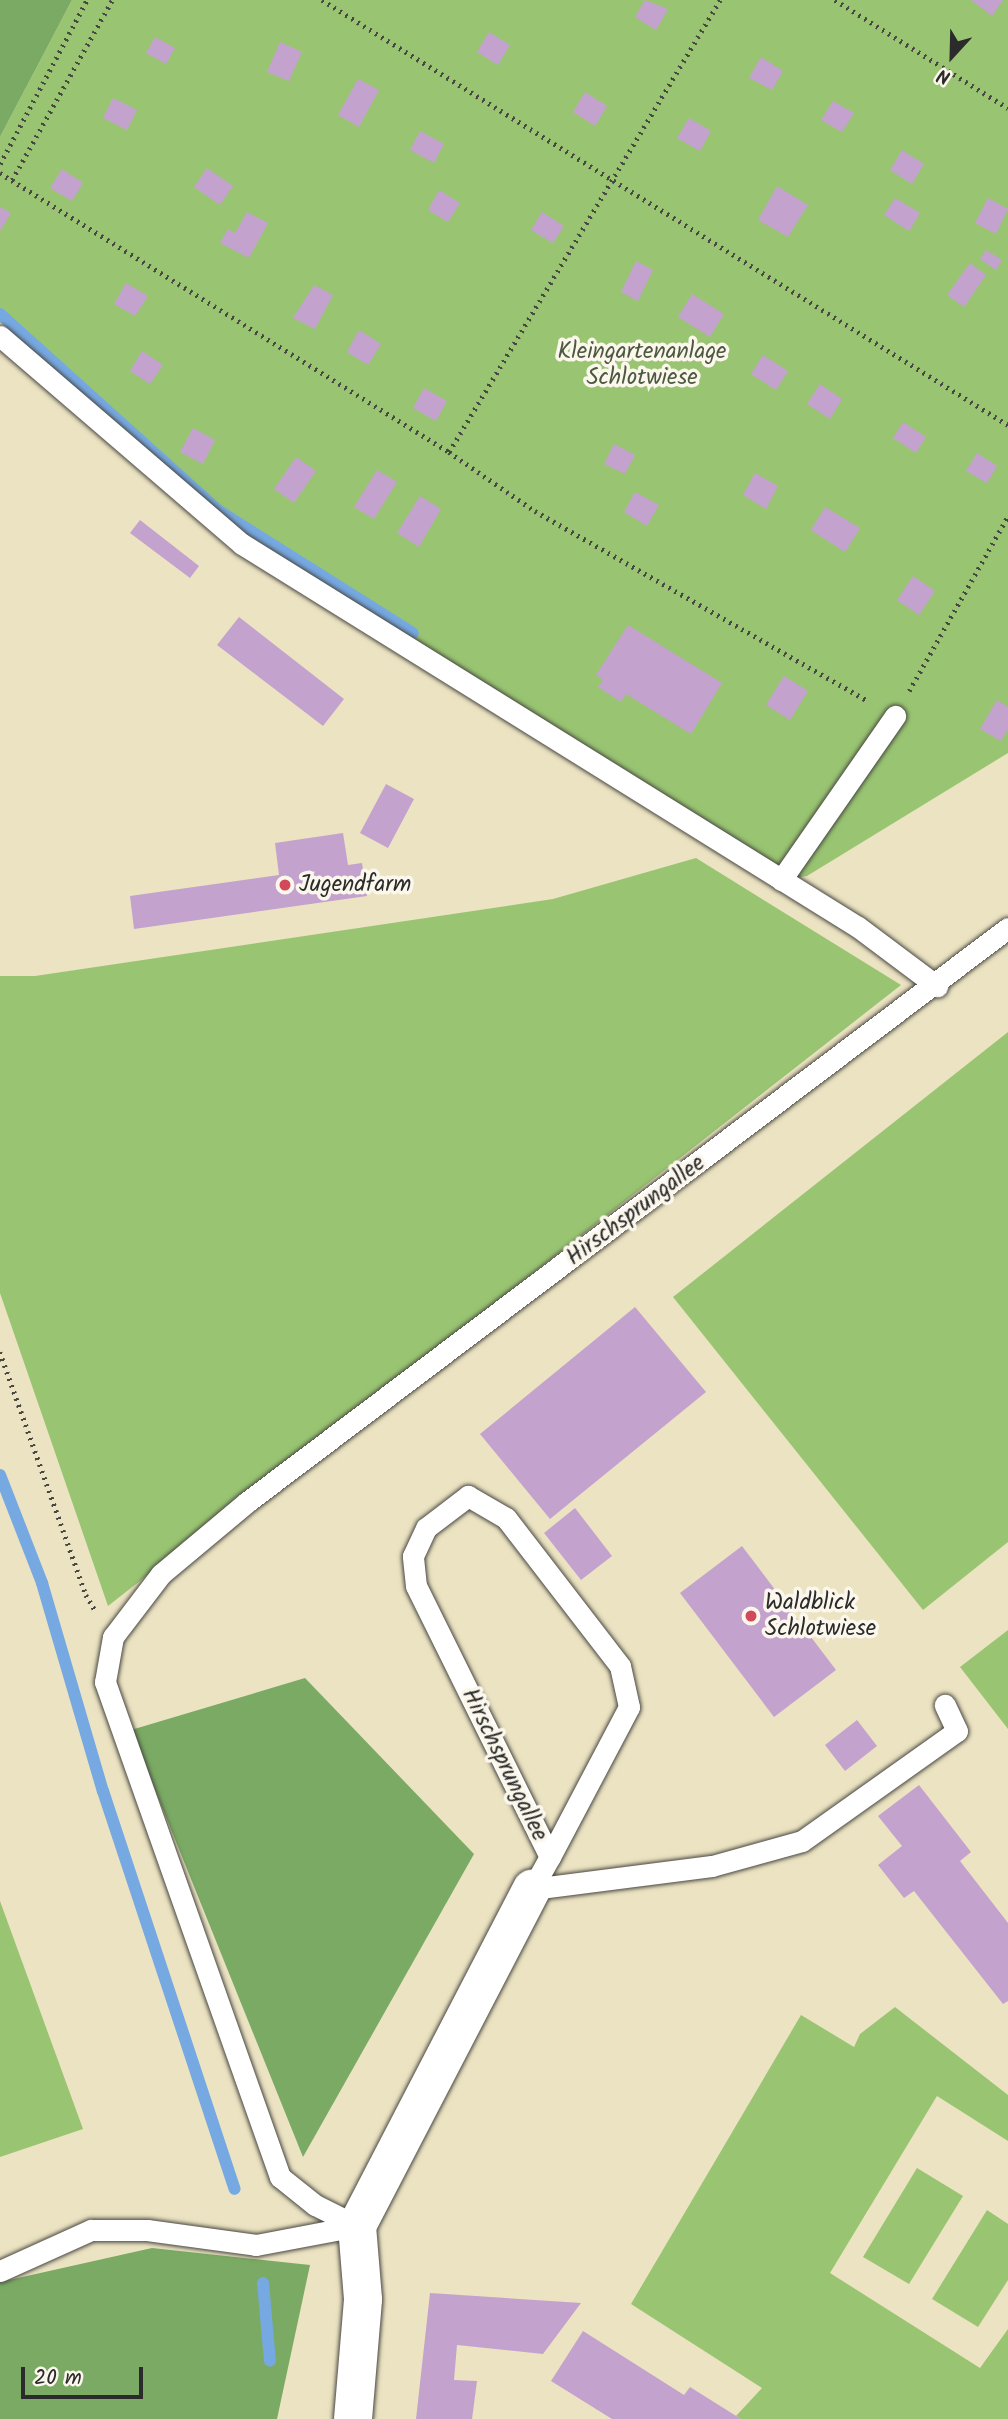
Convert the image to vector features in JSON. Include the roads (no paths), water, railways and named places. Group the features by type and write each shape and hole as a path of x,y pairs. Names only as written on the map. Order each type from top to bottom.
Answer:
{"street":[{"path":"353,2419 363,2299 357,2226 541,1873"}],"lane":[{"path":"0,336 242,544 858,927 937,986"},
{"path":"781,880 895,716"},
{"name":"Hirschsprungallee","path":"357,2226 316,2205 280,2177 105,1682 113,1637 160,1574 247,1502 937,986 1008,928"},
{"name":"Hirschsprungallee","path":"468,1496 506,1518 620,1666 629,1707 541,1873 416,1586 413,1556 426,1528 468,1496"},
{"path":"541,1873 712,1866 802,1841 957,1731 945,1705"},
{"path":"0,2271 91,2230 148,2230 256,2245 357,2226"}],"waterway":[{"path":"0,314 219,511 413,633"},
{"path":"0,1475 42,1583 103,1791 235,2189"},
{"path":"263,2283 270,2361"}],"place":[{"name":"Jugendfarm","path":"285,885"},
{"name":"Waldblick Schlotwiese","path":"751,1616"}],"park label":[{"name":"Kleingartenanlage Schlotwiese","path":"642,365"}]}
